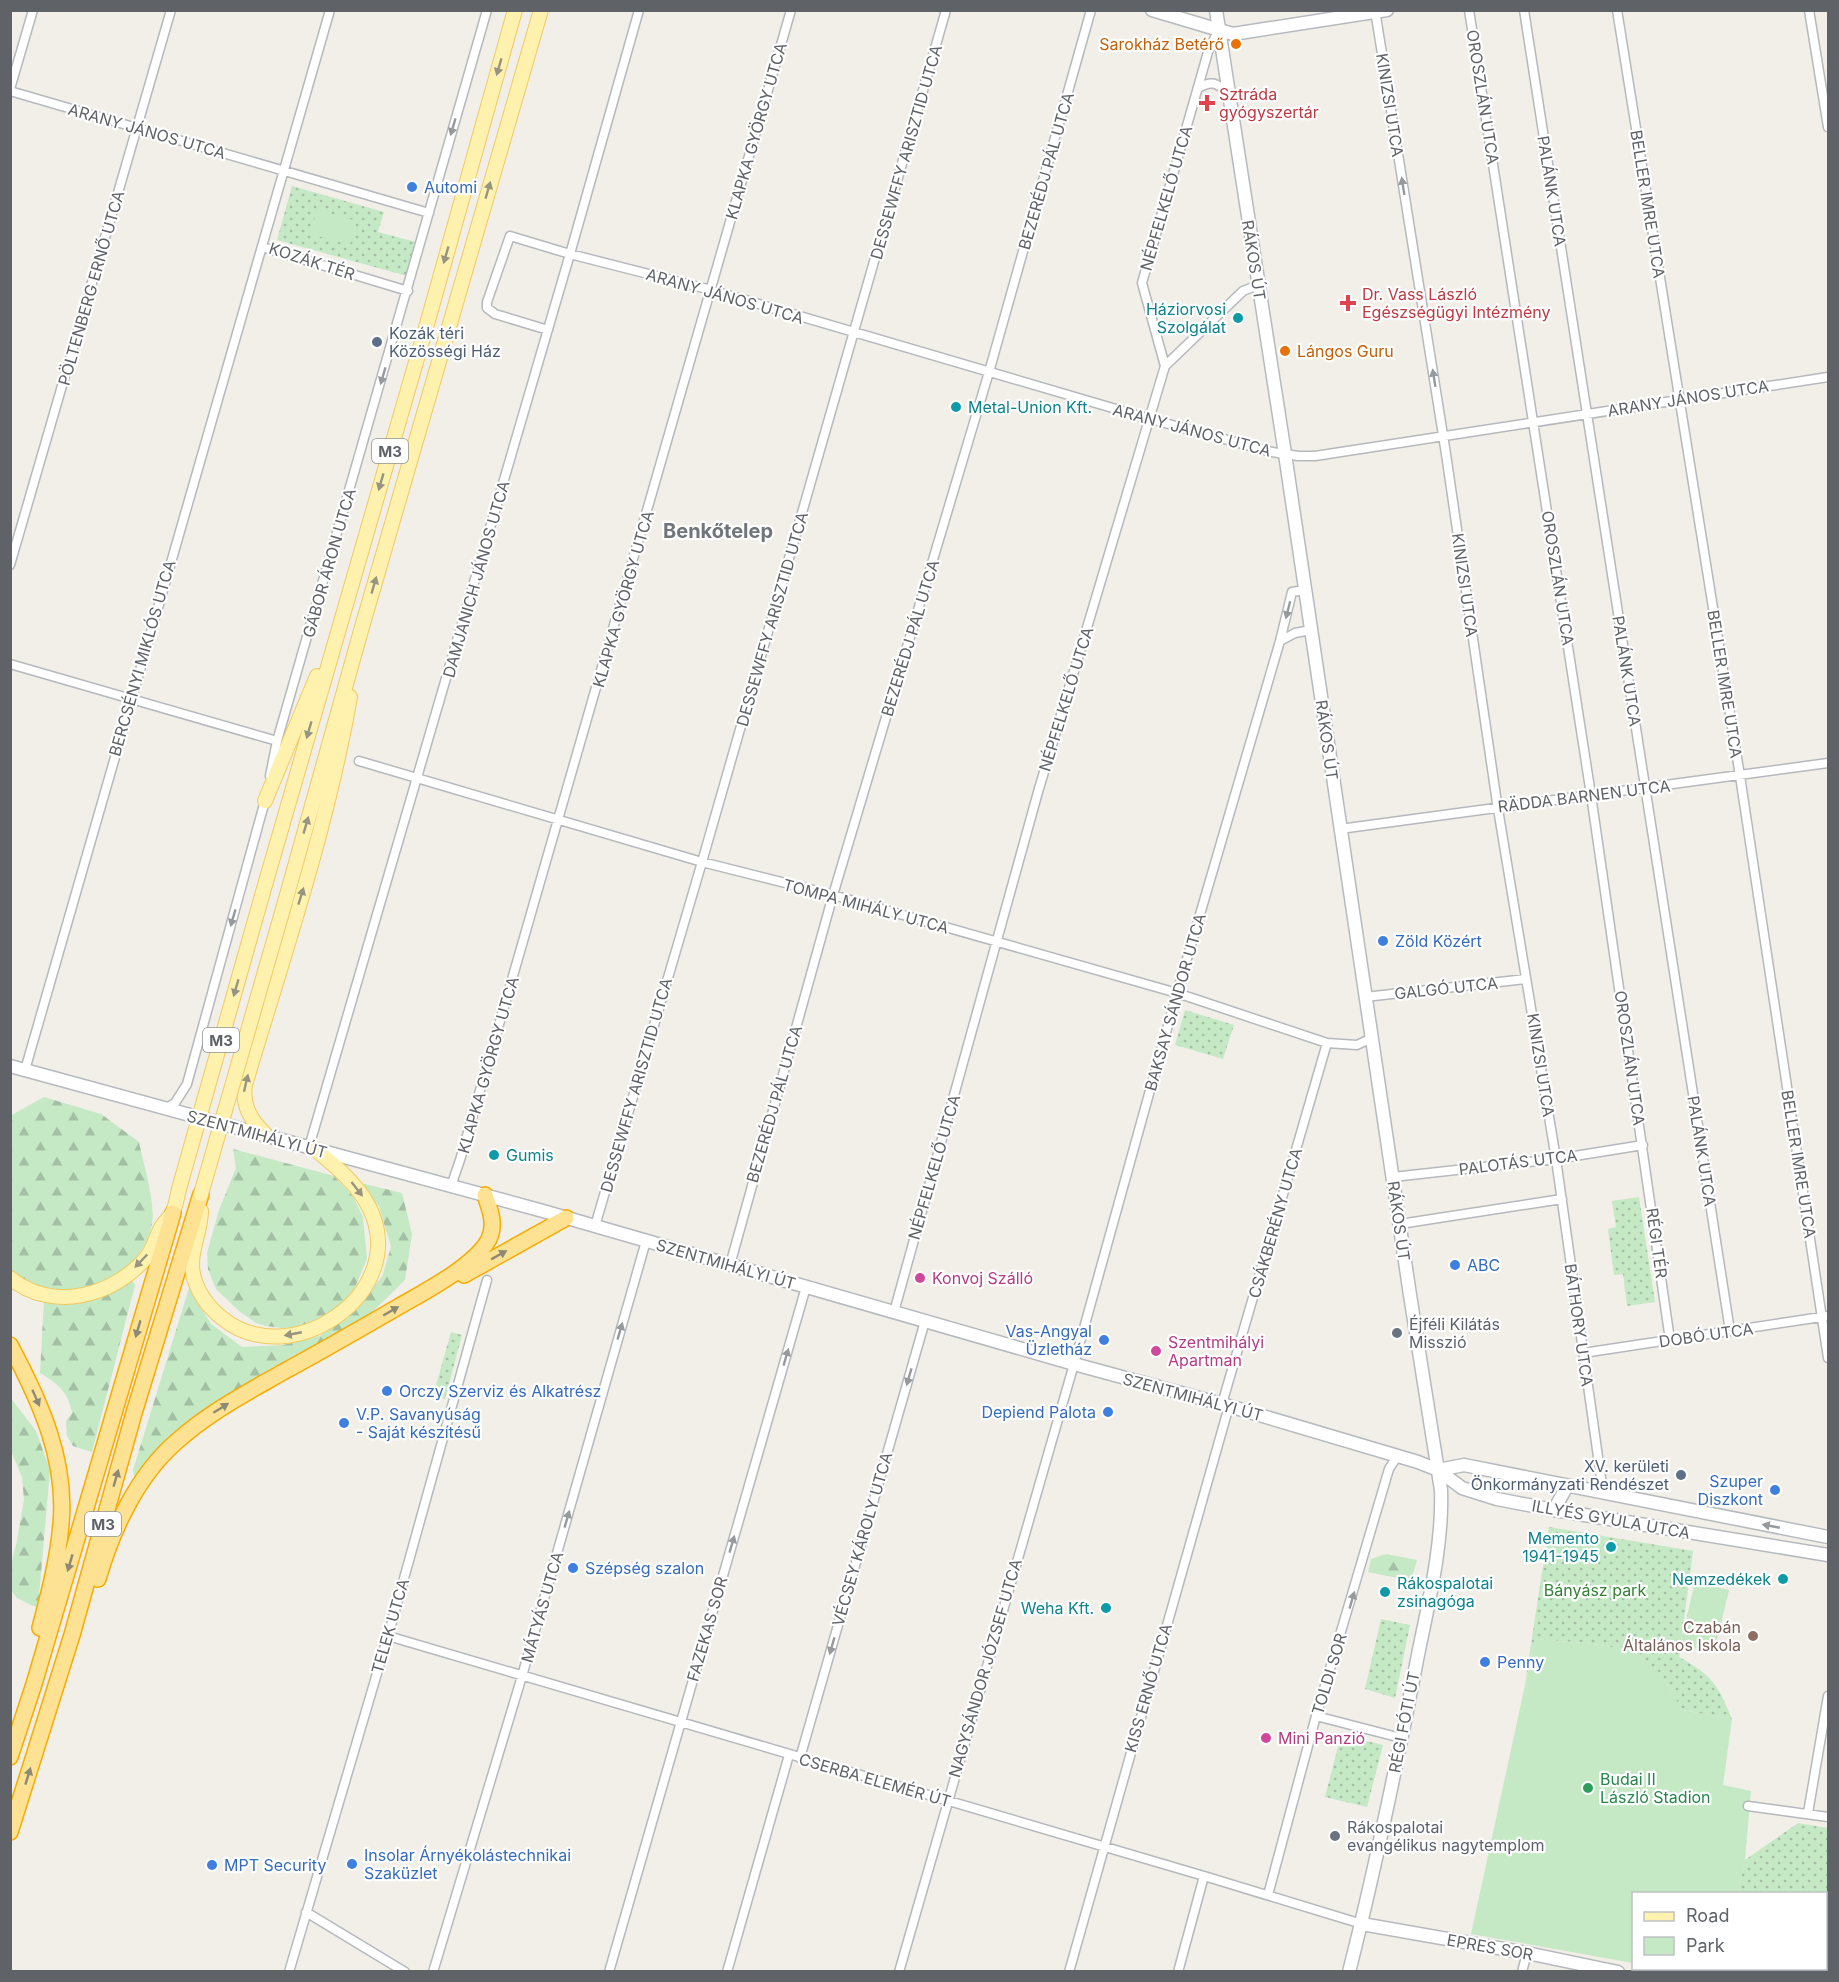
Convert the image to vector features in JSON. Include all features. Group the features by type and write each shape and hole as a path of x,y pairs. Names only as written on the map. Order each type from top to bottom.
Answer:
{"highway":[{"name":"M3","path":"10,1832 72,1635 134,1413 201,1194"},
{"path":"72,1635 83,1623 91,1605 101,1568 116,1529 157,1461 174,1443 219,1408 428,1290 477,1255 490,1238 493,1222 485,1195"},
{"name":"M3","path":"10,1757 34,1684 173,1213"},
{"path":"428,1290 464,1275 566,1218"},
{"path":"10,1345 49,1430 57,1456 61,1482 61,1526 54,1574 32,1665 34,1684"}],"main road":[{"name":"M3","path":"173,1213 515,10"},
{"name":"M3","path":"201,1194 541,10"},
{"path":"1152,10 1233,34 1379,11"},
{"name":"RÁKOS ÚT","path":"1216,10 1438,1470"},
{"path":"265,801 341,619"},
{"path":"265,1134 255,1124 246,1107 243,1097 245,1085 318,838 340,755 362,627"},
{"name":"SZENTMIHÁLYI ÚT","path":"10,1066 595,1226 1074,1364 1226,1405 1398,1455 1438,1470"},
{"path":"201,1194 201,1214 193,1256 193,1275 200,1294 210,1309 240,1330 264,1336 290,1336 314,1329 334,1318 352,1304 366,1285 376,1262 379,1242 369,1207 358,1190 341,1170 312,1148"},
{"path":"10,1278 20,1286 37,1293 57,1297 80,1296 100,1291 118,1281 146,1258 162,1226 173,1213"},
{"name":"ILLYÉS GYULA UTCA","path":"1438,1470 1464,1465 1828,1537"},
{"name":"ILLYÉS GYULA UTCA","path":"1438,1470 1462,1488 1497,1499 1828,1555"},
{"name":"RÉGI FÓTI ÚT","path":"1349,1971 1362,1924 1438,1549 1441,1518 1438,1470"},
{"path":"1554,1510 1567,1486"},
{"name":"EPRES SOR","path":"1362,1924 1618,1971"}],"street":[{"path":"10,90 33,10"},
{"name":"PÖLTENBERG ERNŐ UTCA","path":"10,566 171,10"},
{"path":"330,10 284,171 429,213"},
{"name":"GÁBOR ÁRON UTCA","path":"164,1109 175,1103 187,1084 265,801 277,741 487,10"},
{"name":"DAMJANICH JÁNOS UTCA","path":"312,1148 639,10"},
{"name":"KLAPKA GYÖRGY UTCA","path":"451,1186 559,820 791,10"},
{"name":"DESSEWFFY ARISZTID UTCA","path":"595,1226 855,333 946,10"},
{"name":"BEZERÉDJ PÁL UTCA","path":"730,1265 832,896 989,372 1091,10"},
{"name":"OROSZLÁN UTCA","path":"1469,10 1534,422 1643,1145"},
{"name":"PALÁNK UTCA","path":"1524,10 1730,1331"},
{"name":"BELLER IMRE UTCA","path":"1617,10 1826,1317 1828,1358"},
{"path":"1809,10 1828,126"},
{"name":"KINIZSI UTCA","path":"1379,11 1498,807 1556,1159"},
{"name":"NÉPFELKELŐ UTCA","path":"894,1312 1038,792 1165,366 1142,283 1198,88 1218,31"},
{"path":"1198,88 1213,82 1228,92"},
{"name":"ARANY JÁNOS UTCA","path":"10,90 284,171"},
{"name":"KOZÁK TÉR","path":"284,171 262,247 408,291"},
{"path":"548,330 495,314 487,308 487,302 510,236 570,254"},
{"name":"BERCSÉNYI MIKLÓS UTCA","path":"25,1070 262,247"},
{"name":"ARANY JÁNOS UTCA","path":"570,254 711,290 1150,419 1285,454 1315,456 1828,377"},
{"path":"1165,366 1243,291 1258,285"},
{"name":"BAKSAY SÁNDOR UTCA","path":"1074,1364 1292,592 1305,590"},
{"path":"1280,641 1295,633 1311,630"},
{"path":"10,664 277,741"},
{"name":"TOMPA MIHÁLY UTCA","path":"359,761 702,862 1177,993 1327,1042 1356,1045 1372,1038"},
{"name":"RÄDDA BARNEN UTCA","path":"1340,829 1740,776 1828,762"},
{"name":"GALGÓ UTCA","path":"1365,997 1526,978"},
{"name":"CSÁKBERÉNY UTCA","path":"1226,1405 1327,1042"},
{"name":"PALOTÁS UTCA","path":"1393,1177 1556,1159 1643,1145"},
{"name":"RÉGI TÉR","path":"1643,1145 1670,1340"},
{"name":"BÁTHORY UTCA","path":"1556,1159 1601,1478 1598,1491"},
{"path":"1400,1224 1562,1199"},
{"name":"MÁTYÁS UTCA","path":"433,1971 522,1676 646,1241"},
{"name":"TELEK UTCA","path":"289,1971 388,1636 487,1280"},
{"name":"FAZEKAS SOR","path":"609,1971 806,1287"},
{"name":"DOBÓ UTCA","path":"1583,1353 1826,1317"},
{"name":"VÉCSEY KÁROLY UTCA","path":"800,1758 925,1321"},
{"name":"NAGYSÁNDOR JÓZSEF UTCA","path":"898,1971 1074,1364"},
{"name":"KISS ERNŐ UTCA","path":"1069,1971 1226,1405"},
{"name":"TOLDI SOR","path":"1268,1895 1316,1716 1389,1469 1398,1455"},
{"name":"CSERBA ELEMÉR ÚT","path":"388,1636 1362,1924"},
{"path":"1808,1813 1828,1696"},
{"path":"1316,1716 1401,1738"},
{"path":"727,1971 789,1755"},
{"path":"1748,1806 1828,1817"},
{"path":"1178,1971 1204,1876"},
{"path":"306,1912 405,1971"},
{"path":"1522,1971 1527,1953"}],"green space":[{"path":"292,186 384,212 378,232 416,242 407,276 277,240"},
{"path":"317,210 357,221 350,245 310,234"},
{"path":"1185,1010 1234,1025 1223,1059 1175,1045"},
{"path":"44,1097 101,1114 139,1142 149,1183 153,1216 149,1235 144,1245 122,1272 85,1291 67,1292 37,1287 20,1280 11,1271 10,1116"},
{"path":"233,1149 334,1176 353,1196 363,1217 367,1259 353,1292 326,1317 299,1327 266,1326 256,1323 239,1311 216,1289 208,1269 207,1253 219,1210 236,1168"},
{"path":"361,1183 402,1193 412,1234 405,1280 365,1319 271,1368 175,1433 135,1482 133,1470 189,1288 211,1324 242,1347 283,1345 320,1336 353,1309 382,1277 391,1247 379,1207"},
{"path":"1639,1197 1655,1302 1627,1306 1623,1274 1614,1275 1608,1229 1616,1227 1612,1201"},
{"path":"131,1279 135,1285 92,1452 73,1446 67,1436 66,1421 72,1413 68,1399 57,1385 40,1373 44,1300 60,1304 90,1300 115,1291"},
{"path":"451,1332 462,1335 445,1399 433,1396"},
{"path":"10,1397 36,1431 50,1470 38,1607 17,1598 11,1590 11,1565 24,1500 22,1477 11,1451"},
{"name":"Bányász park","path":"1549,1527 1693,1551 1679,1657 1713,1682 1732,1719 1682,1710 1661,1674 1632,1650 1535,1639 1525,1683"},
{"path":"1386,1554 1417,1560 1411,1581 1368,1572 1371,1559"},
{"path":"1695,1582 1729,1590 1714,1653 1680,1645"},
{"path":"1381,1619 1410,1625 1395,1698 1365,1689"},
{"name":"Budai II László Stadion","path":"1535,1639 1632,1650 1661,1674 1682,1710 1732,1719 1723,1785 1751,1791 1745,1860 1738,1892 1632,1892 1632,1963 1471,1934"},
{"path":"1341,1735 1383,1745 1367,1807 1325,1797"},
{"path":"1798,1823 1828,1828 1828,1971 1721,1971 1827,1970 1827,1892 1738,1892 1745,1860"}],"place":[{"name":"Sarokház Betérő","path":"1236,44"},
{"name":"Sztráda gyógyszertár","path":"1207,103"},
{"name":"Automi","path":"412,187"},
{"name":"Dr. Vass László Egészségügyi Intézmény","path":"1348,303"},
{"name":"Háziorvosi Szolgálat","path":"1238,318"},
{"name":"Kozák téri Közösségi Ház","path":"377,342"},
{"name":"Lángos Guru","path":"1285,351"},
{"name":"Metal-Union Kft.","path":"956,407"},
{"name":"Zöld Közért","path":"1383,941"},
{"name":"Gumis","path":"494,1155"},
{"name":"ABC","path":"1455,1265"},
{"name":"Konvoj Szálló","path":"920,1278"},
{"name":"Éjféli Kilátás Misszió","path":"1397,1333"},
{"name":"Vas-Angyal Üzletház","path":"1104,1340"},
{"name":"Szentmihályi Apartman","path":"1156,1351"},
{"name":"Orczy Szerviz és Alkatrész","path":"387,1391"},
{"name":"Depiend Palota","path":"1108,1412"},
{"name":"V.P. Savanyúság - Saját készítésű","path":"344,1423"},
{"name":"XV. kerületi Önkormányzati Rendészet","path":"1681,1475"},
{"name":"Szuper Diszkont","path":"1775,1490"},
{"name":"Memento 1941-1945","path":"1611,1547"},
{"name":"Szépség szalon","path":"573,1568"},
{"name":"Nemzedékek","path":"1783,1579"},
{"name":"Rákospalotai zsinagóga","path":"1385,1592"},
{"name":"Weha Kft.","path":"1106,1608"},
{"name":"Czabán Általános Iskola","path":"1753,1636"},
{"name":"Penny","path":"1485,1662"},
{"name":"Mini Panzió","path":"1266,1738"},
{"name":"Budai II László Stadion","path":"1588,1788"},
{"name":"Rákospalotai evangélikus nagytemplom","path":"1335,1836"},
{"name":"Insolar Árnyékolástechnikai Szaküzlet","path":"352,1864"},
{"name":"MPT Security","path":"212,1865"}],"district":[{"name":"Benkőtelep","path":"718,531"}]}
